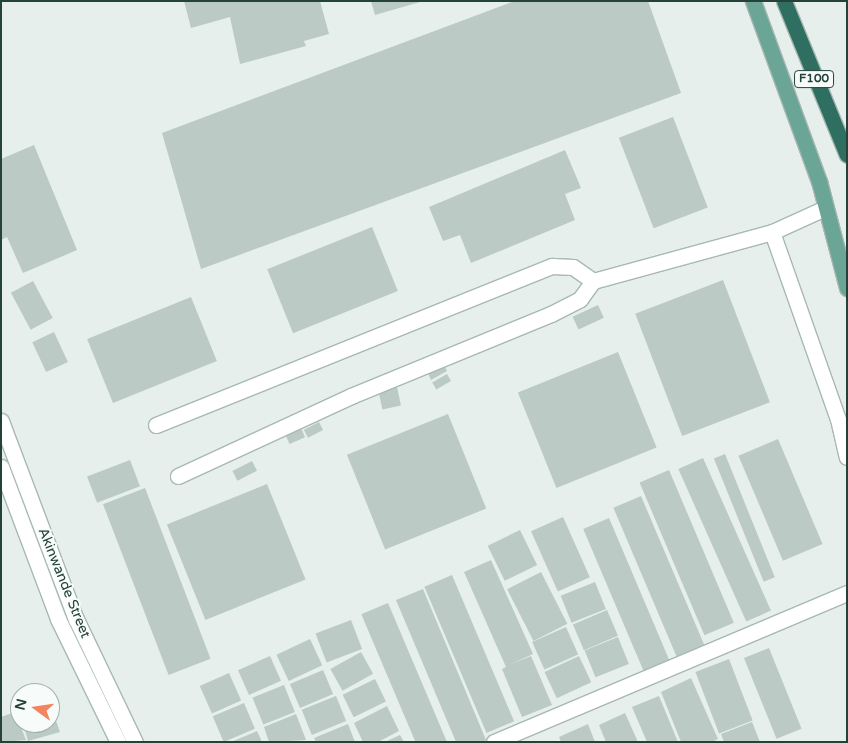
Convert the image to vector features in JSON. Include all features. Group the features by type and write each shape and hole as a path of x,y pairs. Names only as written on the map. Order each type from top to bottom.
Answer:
{"highway":[{"name":"F100","path":"784,1 847,155"}],"main road":[{"path":"753,1 781,68 825,208 847,288"}],"street":[{"path":"178,476 351,396 550,314 580,299 593,281 772,232 825,208"},
{"path":"772,232 838,419 847,457"},
{"path":"156,425 552,266 573,267 593,281"},
{"name":"Akinwande Street","path":"1,421 76,619 134,742"},
{"name":"Akinwande Street","path":"1,466 58,619 118,742"},
{"path":"494,742 847,593"}],"building":[{"path":"184,1 320,1 329,34 304,41 306,46 240,64 230,17 191,28"},
{"path":"371,1 420,1 420,2 375,15"},
{"path":"515,1 648,1 681,93 201,269 162,133"},
{"path":"673,117 708,208 654,228 619,138"},
{"path":"34,145 77,250 23,273 7,237 1,240 1,159"},
{"path":"565,150 581,188 565,194 575,220 471,263 460,235 443,241 429,207"},
{"path":"372,227 398,291 293,333 267,269"},
{"path":"723,280 770,402 682,436 635,314"},
{"path":"33,281 53,318 31,330 11,293"},
{"path":"191,297 217,361 113,403 87,339"},
{"path":"598,305 604,318 579,330 573,317"},
{"path":"54,332 68,362 46,372 32,342"},
{"path":"618,352 657,447 556,488 518,392"},
{"path":"444,365 447,371 431,380 428,373"},
{"path":"447,374 451,381 436,389 432,383"},
{"path":"397,387 401,406 382,410 378,391"},
{"path":"448,414 486,509 385,549 347,455"},
{"path":"319,422 323,430 308,438 304,430"},
{"path":"301,428 305,437 290,444 285,435"},
{"path":"778,439 823,544 783,561 738,456"},
{"path":"725,454 775,577 764,582 714,458"},
{"path":"703,458 771,611 746,622 678,469"},
{"path":"130,460 140,486 97,503 87,476"},
{"path":"252,461 257,471 237,481 232,471"},
{"path":"669,470 734,623 704,635 640,483"},
{"path":"267,484 306,579 205,620 167,524"},
{"path":"145,488 211,659 169,675 103,504"},
{"path":"641,496 704,645 677,657 613,508"},
{"path":"563,517 590,577 558,592 531,531"},
{"path":"609,518 670,661 644,672 583,529"},
{"path":"520,530 537,565 505,581 488,546"},
{"path":"491,560 533,654 509,665 531,656 552,705 522,717 502,669 506,667 464,572"},
{"path":"541,572 567,624 533,641 507,589"},
{"path":"452,575 514,721 487,733 424,587"},
{"path":"595,582 606,609 572,623 561,596"},
{"path":"423,589 486,740 483,742 456,742 396,600"},
{"path":"388,603 447,742 415,742 361,614"},
{"path":"607,610 618,636 584,650 573,624"},
{"path":"351,620 362,649 327,663 316,634"},
{"path":"566,627 578,654 544,669 532,642"},
{"path":"618,637 629,664 595,677 585,650"},
{"path":"310,639 322,665 289,681 276,655"},
{"path":"769,648 802,729 777,739 744,658"},
{"path":"361,652 373,674 343,691 330,669"},
{"path":"270,656 281,681 249,695 238,670"},
{"path":"579,656 591,682 557,698 545,672"},
{"path":"729,659 753,721 719,734 695,672"},
{"path":"323,670 333,694 300,708 290,684"},
{"path":"229,673 241,700 212,713 200,686"},
{"path":"691,678 718,739 712,742 681,742 661,692"},
{"path":"375,679 386,701 354,717 343,695"},
{"path":"284,685 295,712 263,725 252,698"},
{"path":"336,696 346,721 312,735 302,710"},
{"path":"659,696 678,742 647,742 632,707"},
{"path":"244,703 255,729 224,742 213,716"},
{"path":"387,706 399,731 378,742 363,742 354,723"},
{"path":"625,713 638,742 606,742 599,725"},
{"path":"10,714 10,733 23,733 26,740 1,742 1,717"},
{"path":"296,714 306,740 269,742 264,727"},
{"path":"752,722 760,742 724,742 721,734"},
{"path":"348,724 355,742 316,742 314,738"},
{"path":"588,724 595,742 561,742 559,737"},
{"path":"257,731 262,742 231,742"},
{"path":"26,733 56,733 28,741"},
{"path":"400,735 404,742 385,742"}]}
